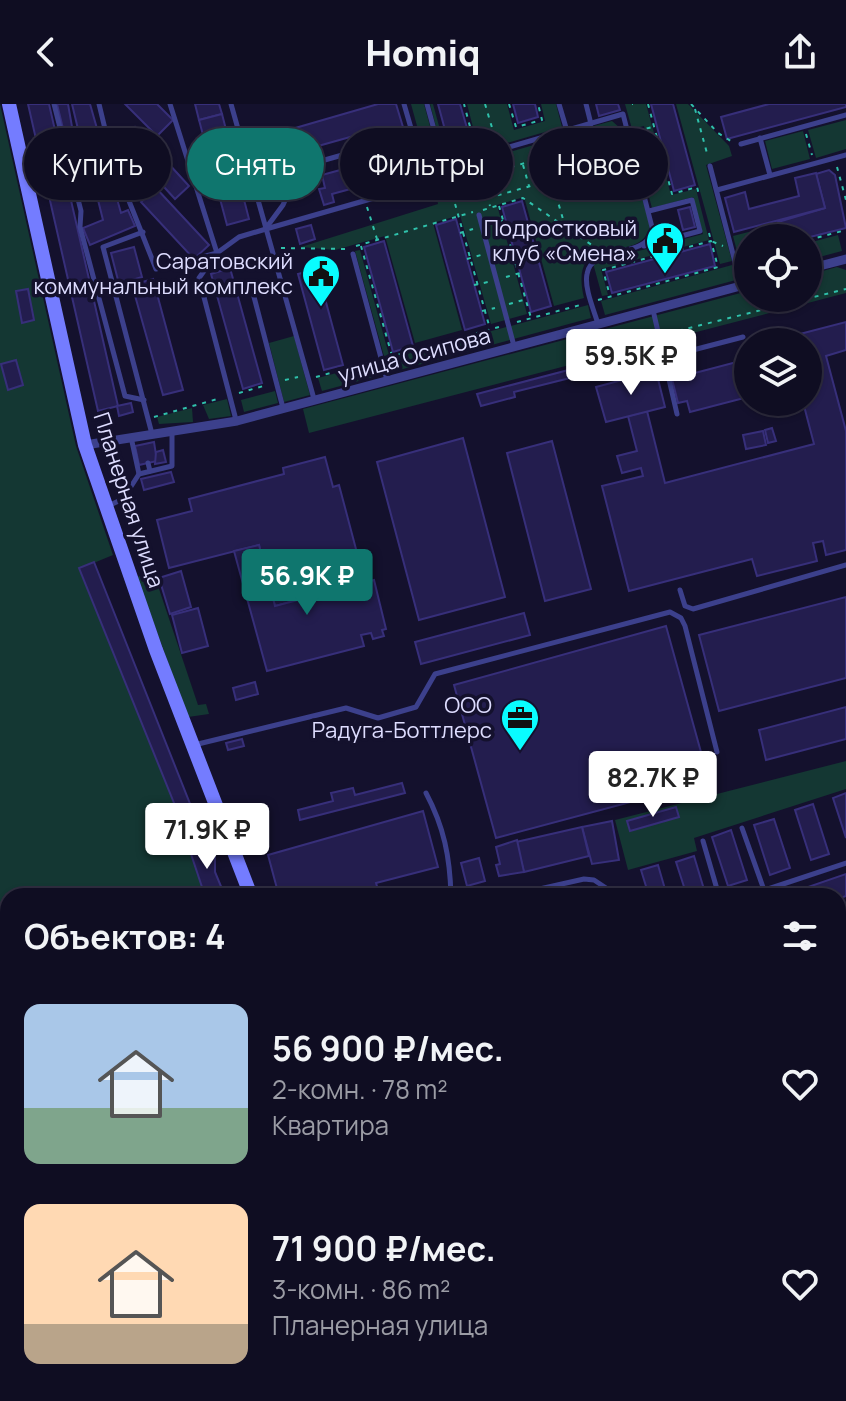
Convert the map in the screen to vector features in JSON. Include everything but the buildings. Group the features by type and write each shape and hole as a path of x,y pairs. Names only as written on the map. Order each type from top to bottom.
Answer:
{"main road":[{"name":"Планерная улица","path":"9,104 85,445 105,508 248,888"}],"street":[{"path":"822,265 846,259"},
{"name":"улица Осипова","path":"85,445 237,421 734,288"}],"lane":[{"path":"54,104 60,128"},
{"path":"99,104 112,158 156,269 217,253"},
{"path":"170,104 217,253"},
{"path":"231,104 315,400"},
{"path":"266,229 283,205 300,167 413,135 404,104"},
{"path":"427,104 434,128"},
{"path":"559,104 566,128"},
{"path":"586,104 591,124"},
{"path":"577,128 623,114 627,128"},
{"path":"741,144 846,115"},
{"path":"760,138 770,175"},
{"path":"717,191 846,155"},
{"path":"710,166 734,248"},
{"path":"78,200 80,227 125,396 144,400"},
{"path":"237,421 199,278 217,253 239,237 365,200"},
{"path":"641,247 653,231 646,200"},
{"path":"598,325 586,276 590,265 607,256 700,231 692,200 649,211"},
{"path":"479,215 514,347"},
{"path":"105,508 123,499 139,474 144,400 103,247 143,232"},
{"path":"353,254 388,381"},
{"path":"253,293 283,409"},
{"path":"653,310 677,414"},
{"path":"666,357 734,339"},
{"path":"139,474 172,466 172,433"},
{"path":"148,463 150,471"},
{"path":"680,590 685,606 693,609 846,565"},
{"path":"193,745 346,708 378,718 416,707 435,674 670,612 681,618 685,626 717,752"},
{"path":"426,793 439,817 451,860 451,888"},
{"path":"742,828 763,888"},
{"path":"703,841 717,888"},
{"path":"770,888 846,863"},
{"path":"544,888 584,879 594,880 606,888"}],"path":[{"path":"464,104 470,128"},
{"path":"485,104 492,128"},
{"path":"509,104 516,127 542,120 538,105"},
{"path":"647,128 655,126 648,104"},
{"path":"693,106 729,142 741,144"},
{"path":"693,106 710,166"},
{"path":"796,129 798,135 806,133 814,163"},
{"path":"835,158 846,200"},
{"path":"513,167 529,162"},
{"path":"513,191 529,187 523,164"},
{"path":"668,174 672,194 697,187"},
{"path":"692,200 717,191"},
{"path":"271,248 335,251 523,198 607,256"},
{"path":"365,200 377,240"},
{"path":"455,200 490,329"},
{"path":"489,200 491,207"},
{"path":"558,200 565,226"},
{"path":"499,205 531,318"},
{"path":"822,236 846,230"},
{"path":"309,379 718,267 711,241 603,270 610,296"},
{"path":"361,245 392,356"},
{"path":"660,335 846,289"}],"green space":[{"path":"0,104 76,446 113,555 79,569 193,850 190,852 202,888 0,888"},
{"path":"411,104 424,104 431,128 418,128"},
{"path":"430,104 433,104 440,128 436,128"},
{"path":"467,104 507,104 514,130 545,121 541,104 556,104 562,127 529,128 529,137 513,141 513,128 473,128"},
{"path":"625,104 646,104 653,128 632,128"},
{"path":"676,104 688,104 729,146 732,156 706,165 732,261 720,264"},
{"path":"846,120 846,149 816,158 808,130"},
{"path":"612,121 620,128 586,128"},
{"path":"803,131 810,159 772,169 765,141"},
{"path":"529,146 529,200 643,200 650,226 644,238 634,245 595,255 586,262 582,276 584,298 554,306 524,197 497,205 527,314 491,324 460,215 433,223 462,330 415,343 385,236 335,250 301,247 438,204 437,200 513,200 513,151"},
{"path":"668,184 671,195 696,189 709,240 601,269 608,295 602,296 593,263 703,234 693,197 652,208 650,200 668,200"},
{"path":"838,235 842,251 822,256 822,239"},
{"path":"360,250 389,355 384,356 355,251"},
{"path":"732,265 734,272 734,281 605,315 601,301"},
{"path":"837,267 846,270 846,293 822,299 822,271"},
{"path":"734,295 734,312 773,312 309,433 303,409"},
{"path":"588,305 591,318 322,391 318,378"},
{"path":"294,336 310,395 284,402 269,343"},
{"path":"275,391 278,403 244,412 241,400"},
{"path":"227,399 231,416 209,419 203,405"},
{"path":"192,408 193,422 159,424 157,417"},
{"path":"153,571 198,705 206,704 209,714 188,717 137,577"},
{"path":"846,761 846,789 694,838 697,851 628,870 615,820"}],"place":[{"name":"Подростковый клуб «Смена»","path":"665,275"},
{"name":"Саратовский коммунальный комплекс","path":"321,308"},
{"name":"ООО Радуга-Боттлерс","path":"520,752"}]}
